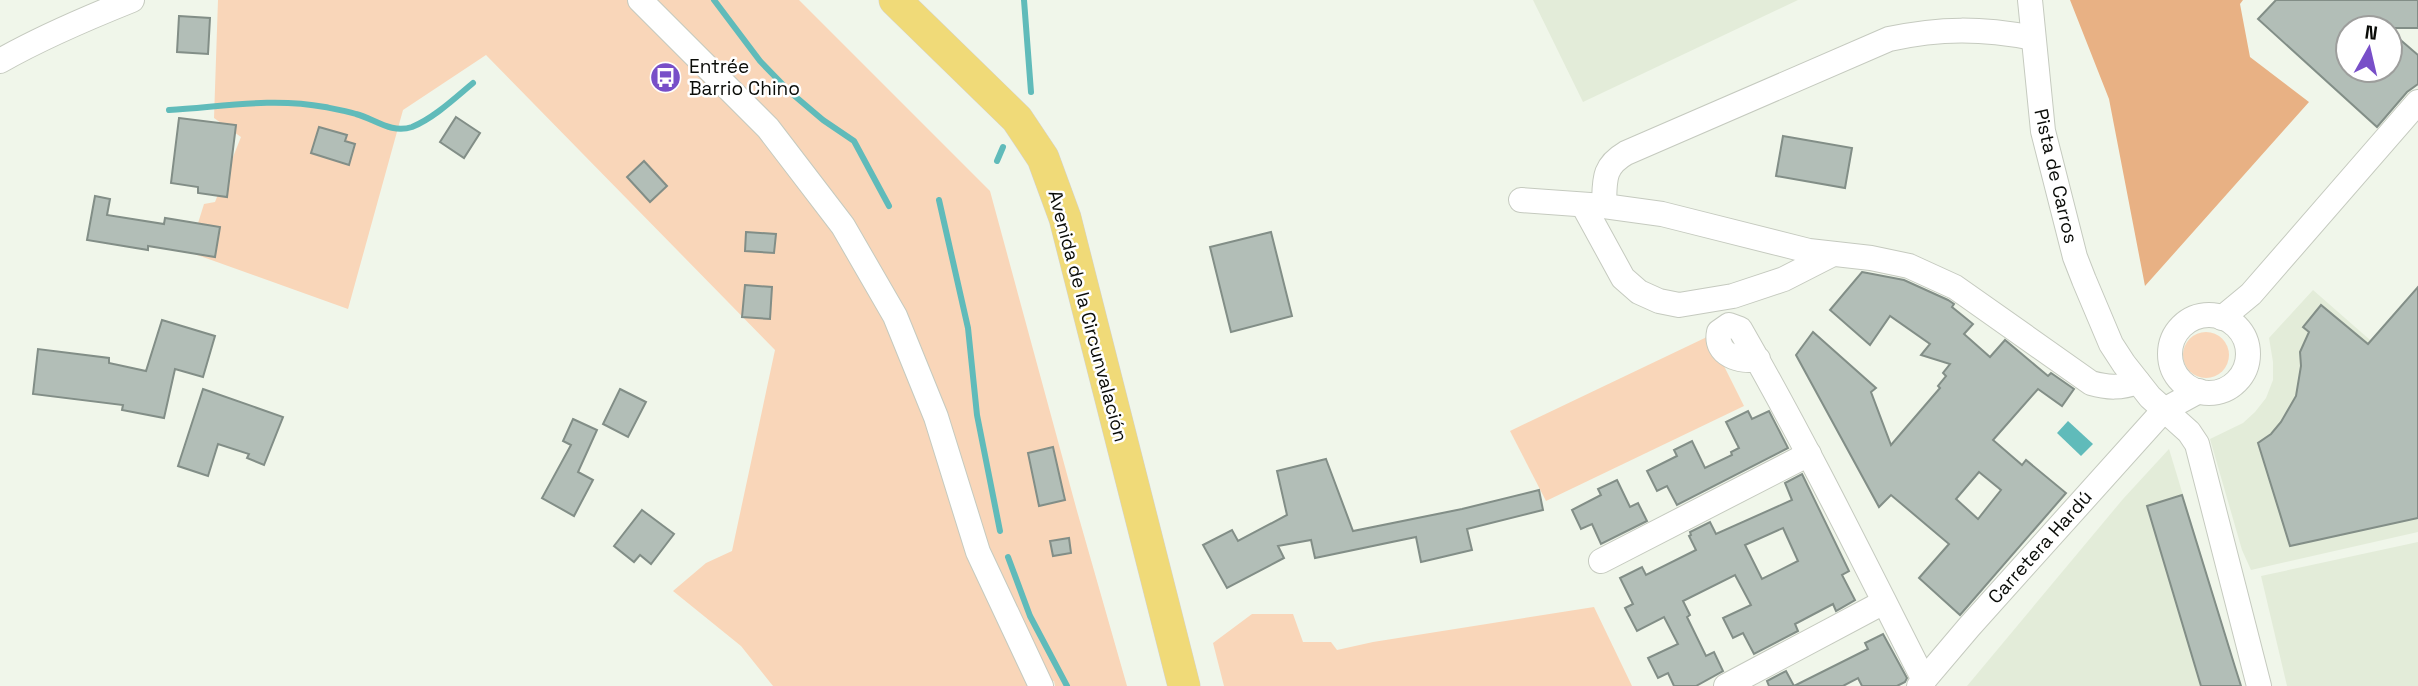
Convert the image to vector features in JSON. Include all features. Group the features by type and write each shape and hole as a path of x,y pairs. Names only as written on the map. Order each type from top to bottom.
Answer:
{"main road":[{"name":"Avenida de la Circunvalación","path":"895,0 1017,119 1043,158 1068,231 1184,686"}],"street":[{"path":"0,61 66,27 132,0"},
{"path":"640,0 768,128 844,226 895,316 936,416 978,552 1041,686"},
{"name":"Pista de Carros","path":"2030,0 2041,120 2075,257 2112,344 2138,382 2189,432 2199,451 2259,686"},
{"path":"1833,254 1784,279 1733,296 1679,305 1659,301 1640,292 1623,278 1594,206 1605,183 1609,166 1626,153 1889,39 1926,31 1958,29 1995,31 2033,38"},
{"path":"2222,318 2251,294 2418,102"},
{"path":"1521,200 1662,214 1809,251 1881,260 1927,273 1969,295 2091,383 2106,387 2123,387 2138,382"},
{"path":"2242,334 2251,294"},
{"path":"2164,410 2173,341 2185,324 2205,316 2222,318 2236,327 2247,347 2245,369 2239,379 2225,390 2199,391 2183,383 2177,377 2171,362"},
{"path":"1758,359 1884,602 1922,683"},
{"name":"Carretera Hardú","path":"1922,683 2164,410 2199,391"},
{"path":"1601,561 1809,454"},
{"path":"1726,686 1884,602"}],"shaded area":[{"path":"218,0 799,0 990,191 1127,686 1055,686 1054,681 1036,686 773,686 741,646 673,591 706,563 732,551 775,350 486,55 403,110 348,309 189,252 204,204 215,202 241,137 214,118"},
{"path":"1533,0 1798,0 1583,102"},
{"path":"2070,0 2243,0 2240,4 2250,57 2309,102 2145,286 2109,99"},
{"path":"2313,290 2418,382 2418,532 2251,570 2242,550 2210,439 2243,423 2266,398 2273,380 2269,338"},
{"path":"2206,332 2222,339 2229,355 2222,371 2206,378 2190,371 2183,355 2190,339"},
{"path":"1709,336 1744,406 1546,501 1510,431"},
{"path":"2169,449 2241,686 1967,686 2123,499"},
{"path":"2418,542 2418,686 2287,686 2261,576"},
{"path":"1594,607 1632,686 1224,686 1213,643 1252,614 1293,614 1303,642 1331,642 1337,650"}],"water":[{"path":"2068,421 2093,444 2081,456 2057,433"}],"building":[{"path":"2276,0 2418,0 2418,28 2404,28 2404,14 2334,14 2334,84 2404,84 2404,43 2418,55 2418,84 2407,92 2377,127 2258,19"},
{"path":"179,16 210,18 208,54 177,52"},
{"path":"456,117 480,133 464,158 440,142"},
{"path":"179,118 236,125 227,197 198,193 198,187 171,183"},
{"path":"319,127 347,135 345,141 355,144 349,165 311,153"},
{"path":"1783,136 1852,148 1845,188 1776,176"},
{"path":"644,161 667,186 650,202 627,177"},
{"path":"95,196 110,199 107,215 164,224 165,218 220,227 215,257 87,240"},
{"path":"746,232 776,234 774,253 745,251"},
{"path":"1271,232 1292,316 1231,332 1210,247"},
{"path":"1862,272 1904,280 1954,304 1952,307 1973,324 1964,334 1990,357 2005,340 2048,376 2051,373 2074,389 2062,406 2038,389 1993,440 2022,465 2026,460 2066,493 1960,615 1919,578 1949,544 1891,495 1879,507 1796,355 1813,332 1876,388 1871,392 1891,445 1940,388 1938,386 1946,376 1943,373 1950,364 1921,355 1930,344 1890,316 1870,345 1830,310","holes":["1979,472 2001,490 1978,519 1956,499"]},
{"path":"745,285 772,287 770,319 742,317"},
{"path":"2418,287 2418,518 2290,546 2258,443 2271,434 2281,422 2296,396 2301,366 2300,352 2309,332 2303,327 2321,305 2368,344"},
{"path":"162,320 215,336 203,377 175,369 164,418 122,410 123,405 33,394 38,349 109,358 109,363 146,371"},
{"path":"203,389 283,417 264,465 247,458 249,454 218,444 208,476 178,466"},
{"path":"620,389 646,402 628,437 603,424"},
{"path":"1748,411 1752,419 1769,411 1788,448 1677,505 1667,486 1657,491 1647,471 1677,456 1674,450 1692,441 1705,468 1732,455 1731,452 1739,448 1726,422"},
{"path":"573,419 597,430 578,472 593,480 574,516 542,498 571,445 563,441"},
{"path":"1053,447 1065,500 1039,506 1028,453"},
{"path":"1326,459 1353,531 1539,490 1543,510 1467,529 1472,550 1421,562 1416,537 1315,558 1311,540 1278,546 1284,558 1227,588 1203,545 1232,530 1238,541 1287,515 1277,471"},
{"path":"1802,474 1849,571 1842,575 1855,600 1836,611 1833,604 1795,624 1798,631 1754,654 1743,633 1733,638 1723,618 1751,605 1735,575 1683,601 1690,615 1687,617 1706,656 1714,652 1723,671 1696,686 1674,686 1668,673 1658,678 1648,658 1678,644 1664,617 1637,631 1625,608 1633,604 1620,578 1642,567 1646,575 1696,550 1689,536 1690,532 1710,522 1716,534 1792,500 1785,483","holes":["1783,528 1798,561 1762,579 1745,545"]},
{"path":"1617,480 1630,507 1638,503 1647,521 1601,544 1592,524 1581,529 1572,510 1601,495 1598,489"},
{"path":"2182,495 2241,686 2201,686 2147,506"},
{"path":"642,510 674,534 651,564 640,555 634,562 614,546"},
{"path":"1069,538 1071,553 1053,556 1050,541"},
{"path":"1883,634 1907,678 1897,686 1862,686 1858,678 1843,686 1794,686 1868,649 1865,643"},
{"path":"1786,671 1794,686 1769,686 1767,681"}],"waterway":[{"path":"714,0 760,61 790,92 823,120 854,141 889,206"},
{"path":"1024,0 1031,92"},
{"path":"169,110 266,103 305,104 348,112 390,127 404,129 428,118 473,83"},
{"path":"997,161 1003,147"},
{"path":"939,200 968,328 977,415 1000,531"},
{"path":"1008,557 1030,616 1067,686"}],"place":[{"name":"Entrée Barrio Chino","path":"666,77"}]}
